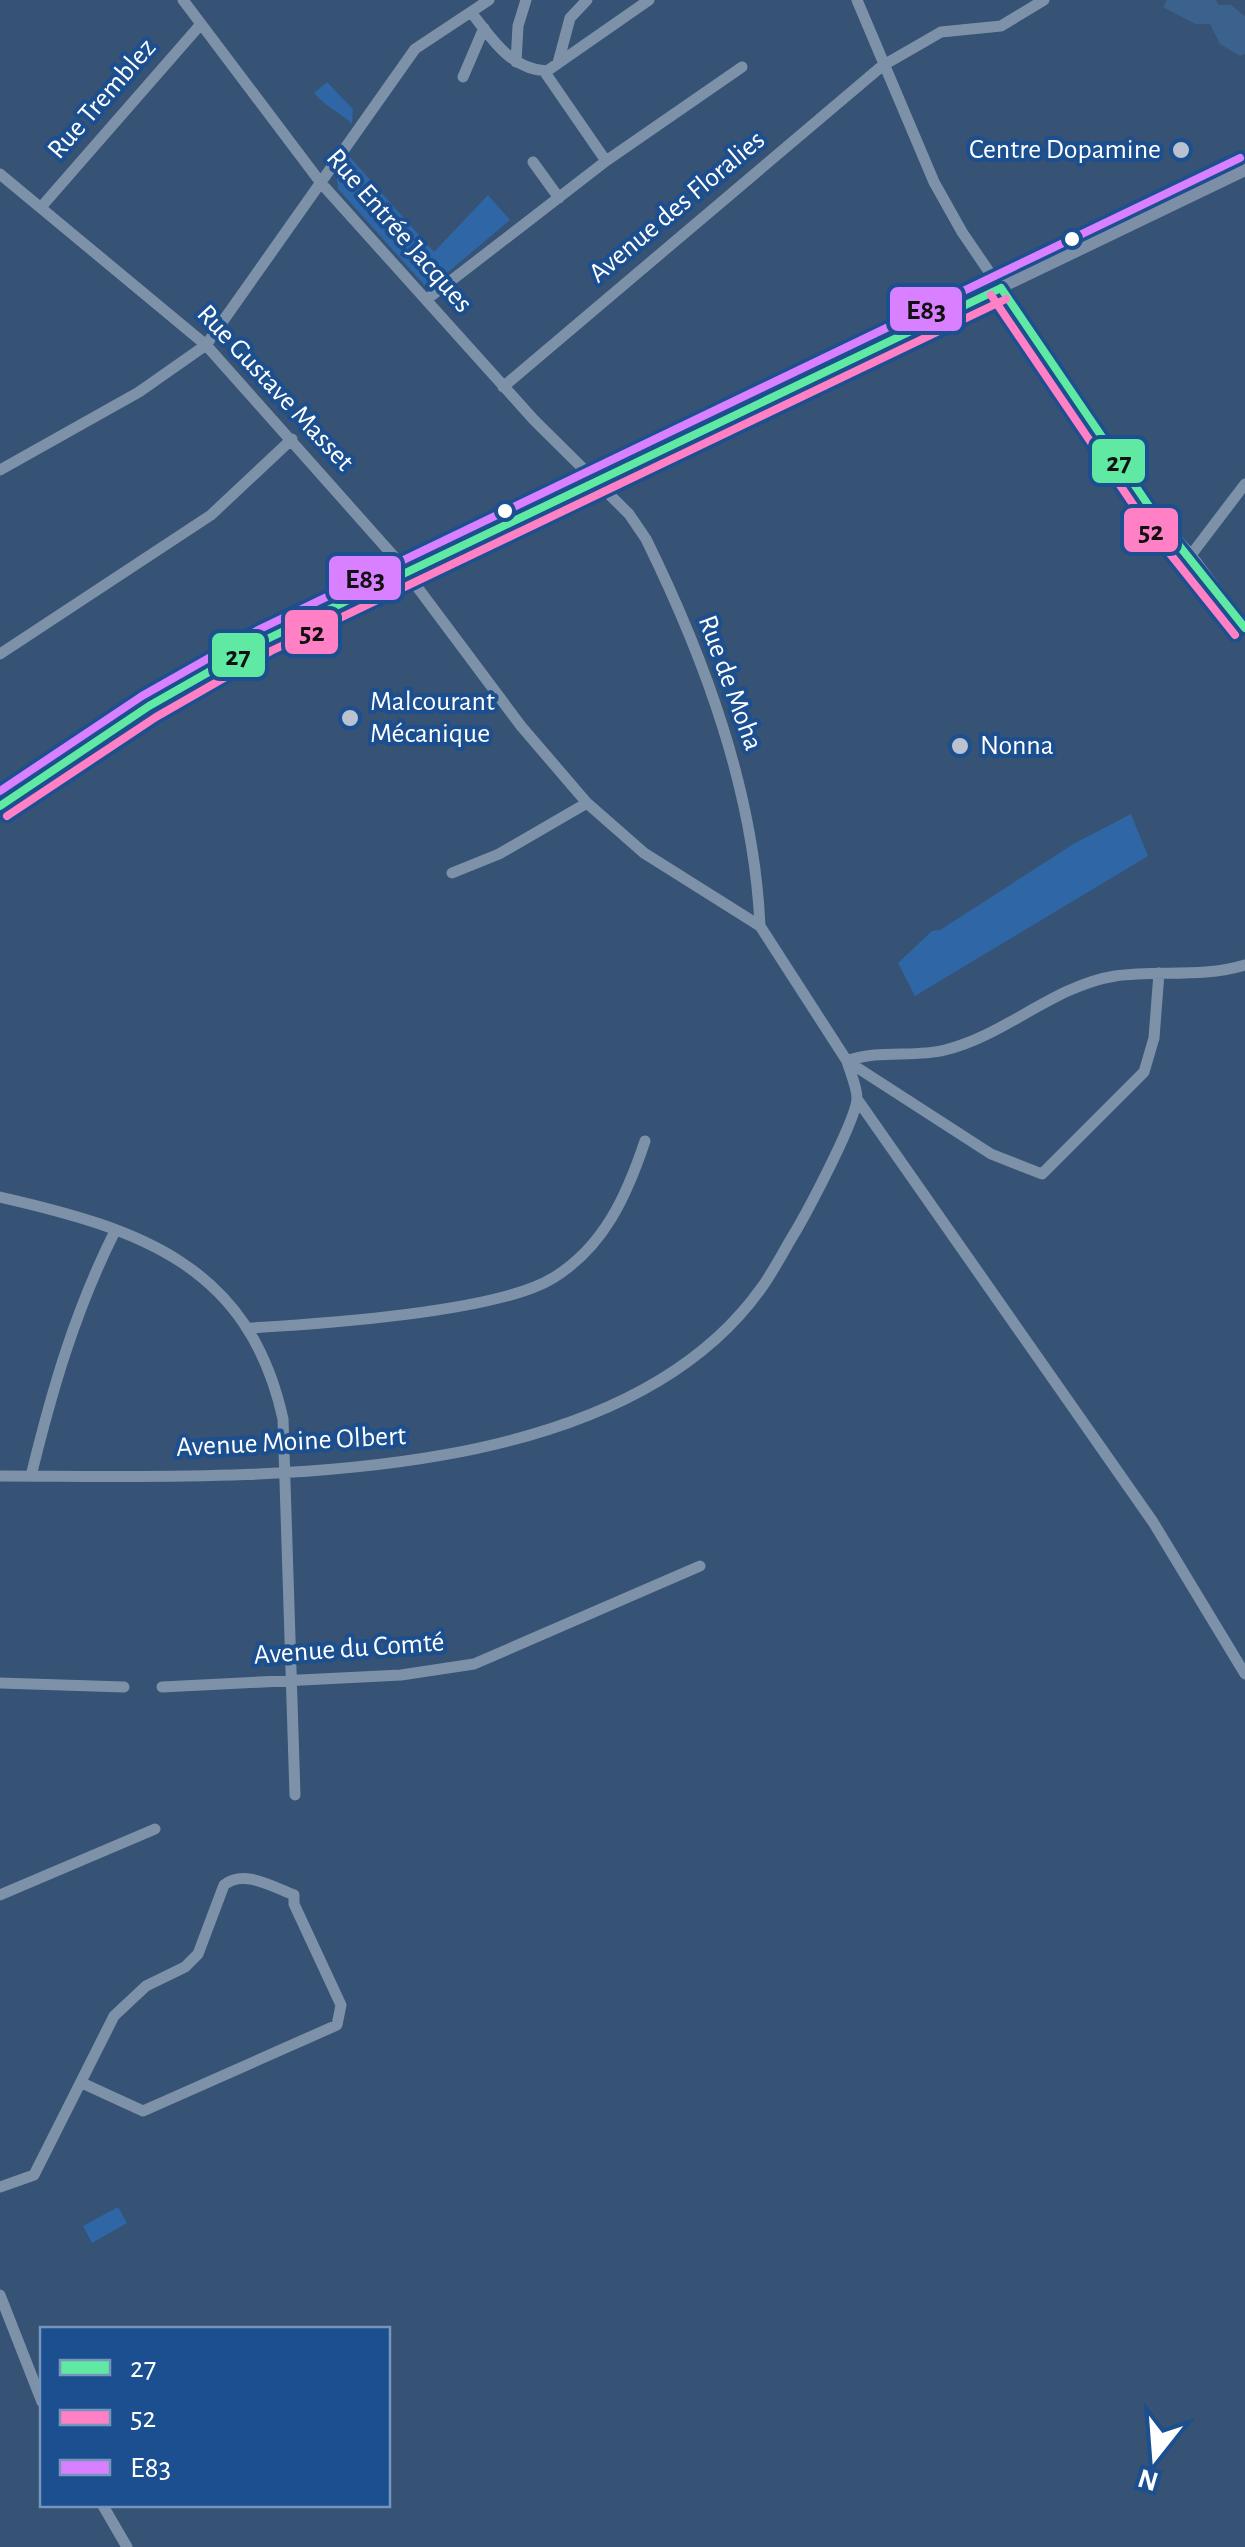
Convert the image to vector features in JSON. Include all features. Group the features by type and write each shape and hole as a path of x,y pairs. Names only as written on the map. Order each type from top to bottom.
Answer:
{"main road":[{"path":"0,806 182,688 265,640 1245,169"}],"street":[{"name":"Rue Entrée Jacques","path":"183,0 321,183 595,481"},
{"path":"0,470 140,392 206,345 415,49 489,0"},
{"path":"516,62 518,26 526,0"},
{"path":"550,68 570,18 586,0"},
{"path":"472,12 516,62 550,68 650,0"},
{"path":"857,0 934,182 1000,288 1156,518 1192,555 1245,628"},
{"name":"Avenue des Floralies","path":"504,386 882,66 941,32 1002,26 1025,16 1044,0"},
{"name":"Rue Tremblez","path":"42,206 200,24"},
{"path":"463,76 484,28"},
{"path":"426,300 606,161 742,67"},
{"path":"550,68 606,161"},
{"path":"533,162 559,198"},
{"name":"Rue Gustave Masset","path":"0,174 206,345 408,574 521,726 587,803 644,853 760,926"},
{"path":"0,654 212,515 292,439"},
{"name":"Rue de Moha","path":"595,481 629,514 654,555 732,753 752,843 760,926"},
{"path":"1192,555 1245,484"},
{"path":"452,873 499,854 587,803"},
{"path":"760,926 847,1061 858,1100 1153,1522 1245,1674"},
{"path":"847,1061 868,1054 943,1050 1112,976 1202,973 1245,964"},
{"path":"847,1061 991,1154 1042,1174 1144,1072 1154,1038 1159,973"},
{"name":"Avenue Moine Olbert","path":"0,1476 373,1468 529,1439 640,1391 682,1364 761,1289 812,1203 858,1100"},
{"path":"250,1328 448,1306 524,1290 552,1279 604,1231 622,1201 645,1141"},
{"path":"0,1197 115,1231 170,1254 207,1278 250,1328 277,1389 284,1419 295,1795"},
{"path":"31,1476 62,1354 83,1294 115,1231"},
{"name":"Avenue du Comté","path":"162,1687 440,1672 474,1664 700,1566"},
{"path":"0,1683 124,1686"},
{"path":"0,1895 155,1830"},
{"path":"0,2186 34,2175 82,2083 126,2001 185,1967 198,1954 224,1885 232,1878 248,1878 294,1895 294,1904 342,2004 337,2024 143,2110 82,2083"},
{"path":"0,2295 40,2397"},
{"path":"104,2507 127,2547"}],"shaded area":[{"path":"1167,0 1216,0 1219,5 1231,5 1245,16 1245,54 1240,56 1220,44 1210,24 1195,24 1163,7"},
{"path":"327,82 353,109 352,124 314,93"},
{"path":"349,156 434,252 488,195 510,220 428,289 338,189 337,178"},
{"path":"1131,814 1148,856 915,996 898,963 932,931 940,930 1075,843"},
{"path":"118,2207 127,2223 92,2243 83,2226"}],"transit line":[{"name":"E83","path":"0,791 142,696 260,629 1240,158"},
{"name":"27","path":"1001,288 1157,518 1245,628"},
{"name":"27","path":"0,806 149,706 265,640 1001,288"},
{"name":"52","path":"991,295 1147,525 1235,635"},
{"name":"52","path":"7,816 156,717 271,651 1006,299"}],"place":[{"name":"Centre Dopamine","path":"1181,150"},
{"name":"Malcourant Mécanique","path":"350,718"},
{"name":"Nonna","path":"960,746"}]}
